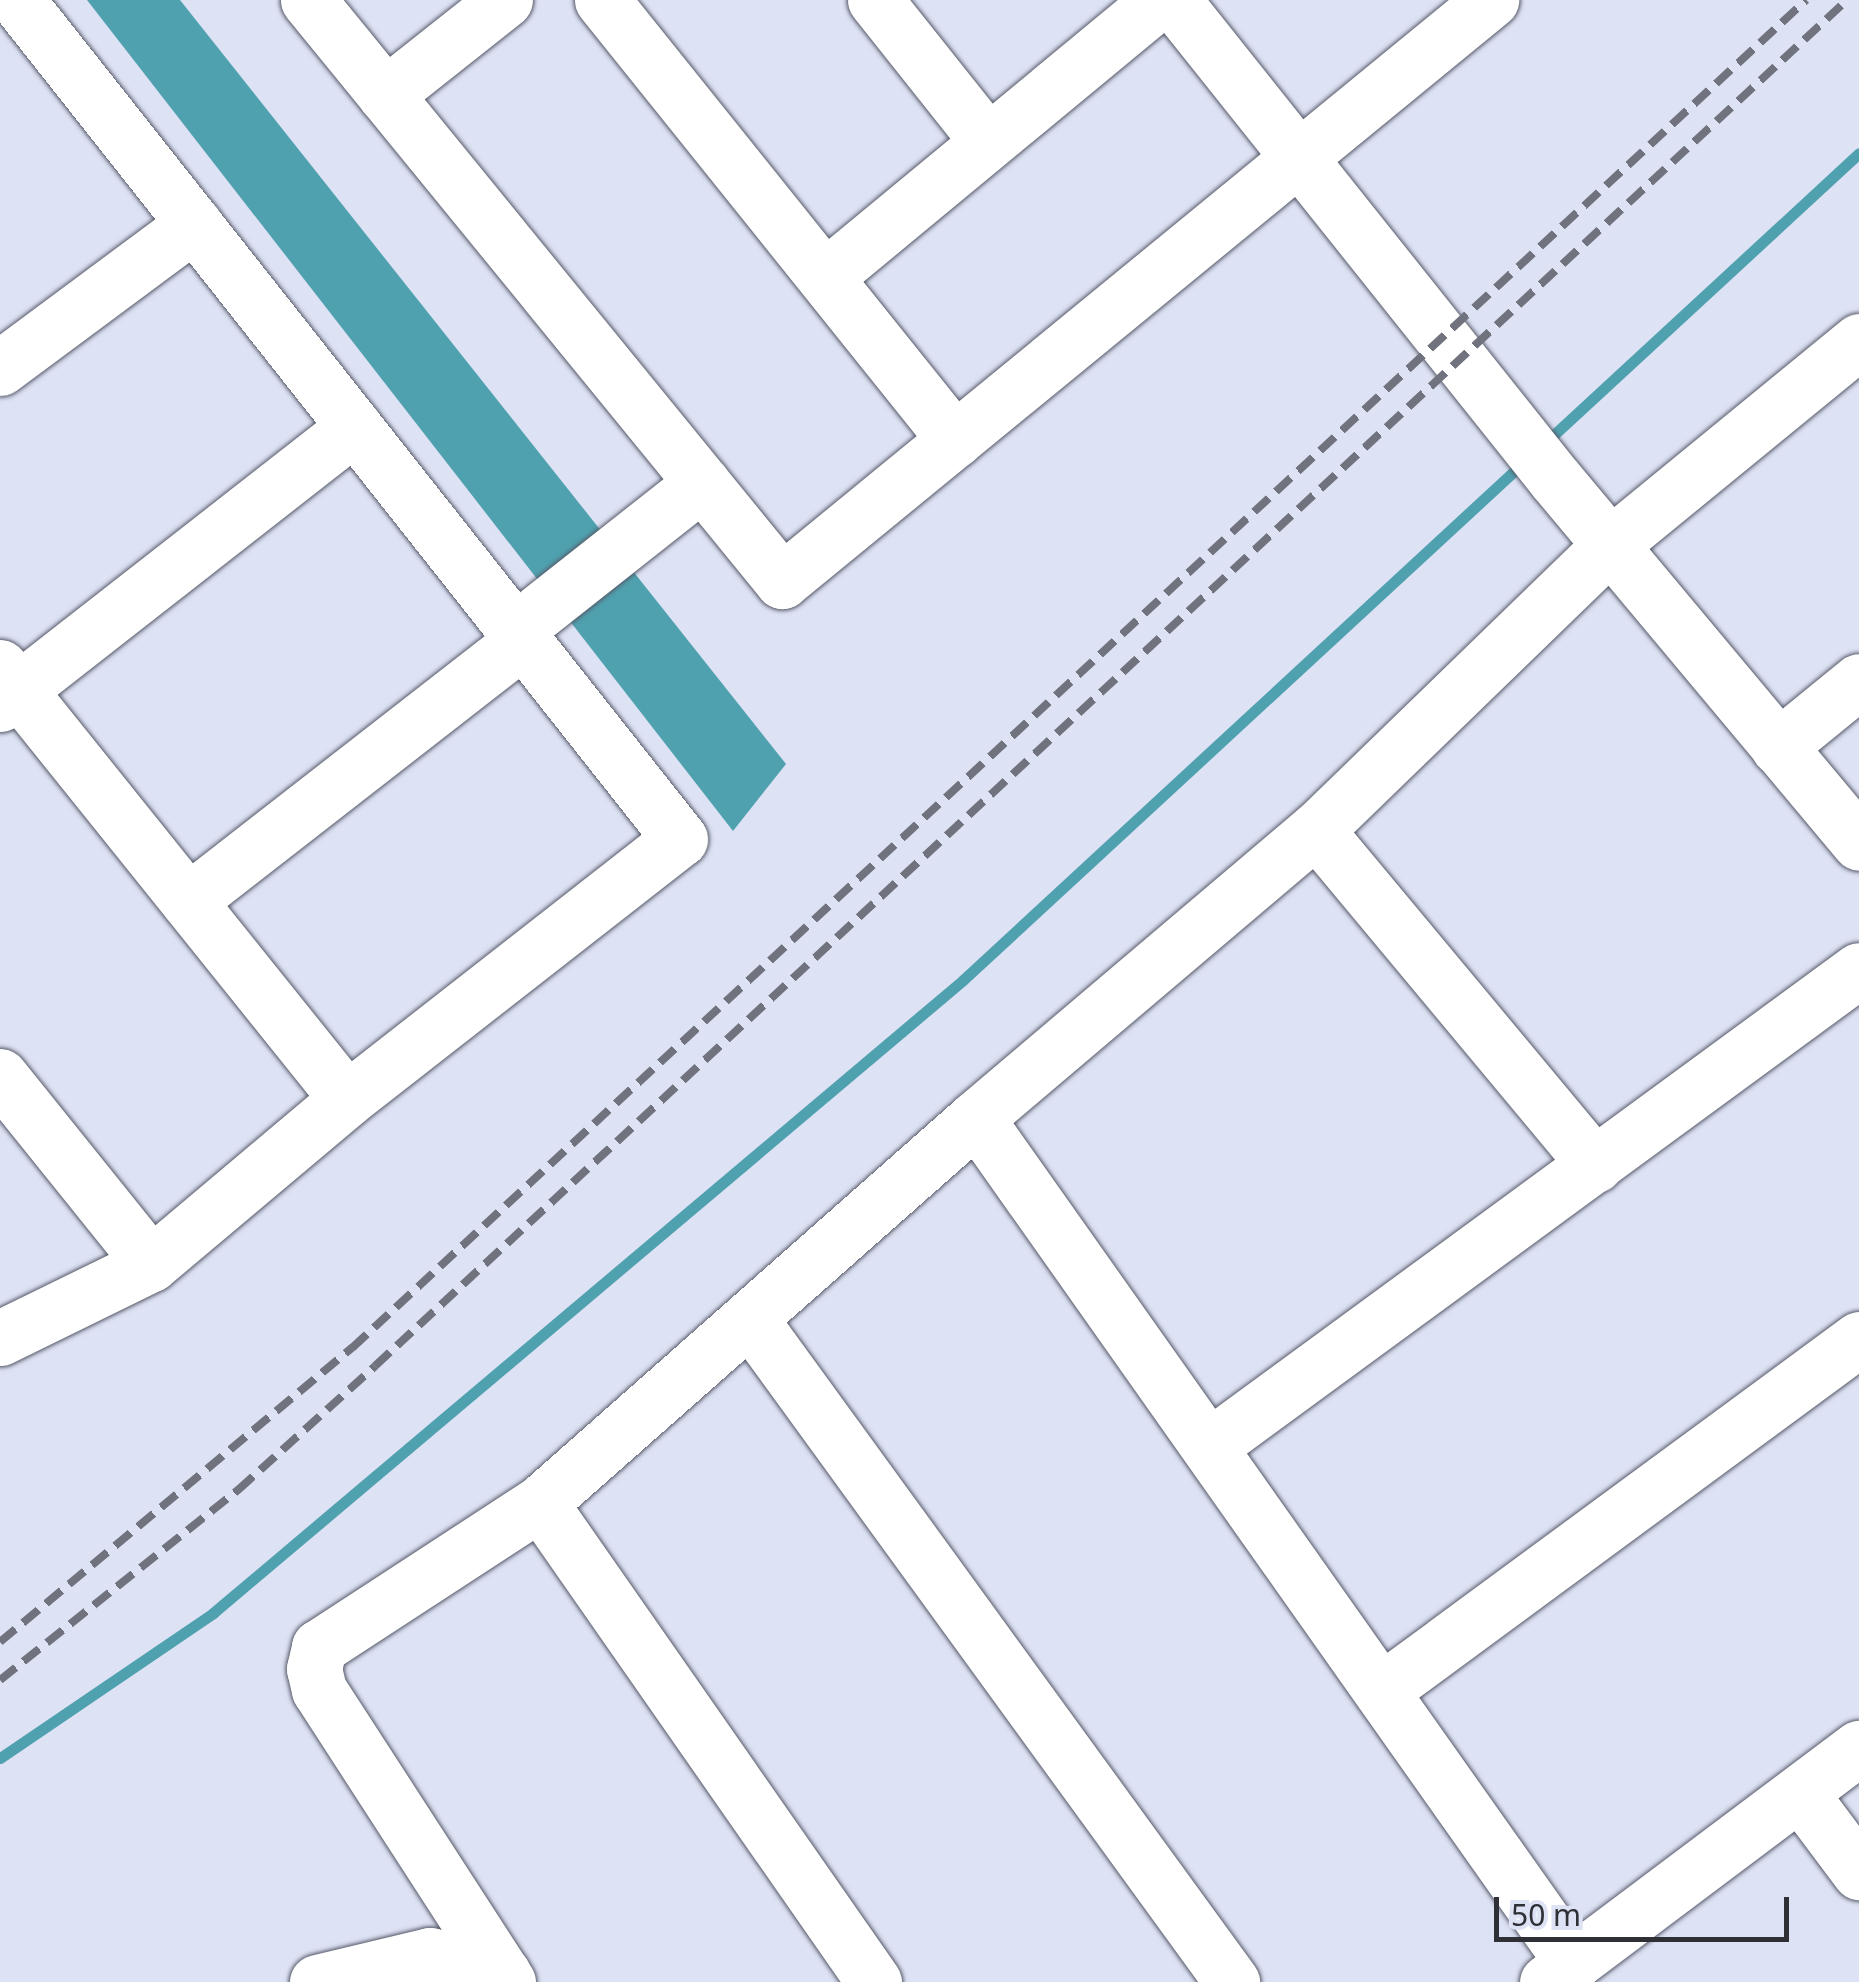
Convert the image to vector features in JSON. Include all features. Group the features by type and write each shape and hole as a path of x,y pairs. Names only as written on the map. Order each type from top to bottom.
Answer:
{"street":[{"path":"308,0 782,581 1490,0"},
{"path":"385,95 505,0"},
{"path":"602,0 955,440"},
{"path":"876,0 988,142"},
{"path":"824,277 1160,0"},
{"path":"1173,0 1555,479 1859,843"},
{"path":"0,1338 151,1264 348,1099 680,838 194,224 12,7"},
{"path":"0,368 194,224"},
{"path":"506,1978 318,1690 314,1668 319,1647 343,1627 540,1503 976,1118 1316,830 1610,545 1859,341"},
{"path":"348,1099 188,901 6,687 355,428"},
{"path":"188,901 702,484"},
{"path":"1778,746 1859,680"},
{"path":"1316,830 1595,1165"},
{"path":"1211,1444 1859,970"},
{"path":"0,1076 151,1264"},
{"path":"976,1118 1382,1690 1560,1972 1859,1748"},
{"path":"750,1320 1232,1982"},
{"path":"1382,1690 1859,1340"},
{"path":"540,1503 874,1982"},
{"path":"1800,1793 1859,1872"},
{"path":"334,1979 430,1956 506,1978"}],"water":[{"path":"87,0 180,0 786,764 733,831"}],"waterway":[{"path":"1546,442 1859,153"},
{"path":"0,1758 213,1613 963,980 1525,461"}],"railway":[{"path":"0,1642 352,1348 1806,0"},
{"path":"0,1680 238,1490 375,1366 1847,0"}]}
